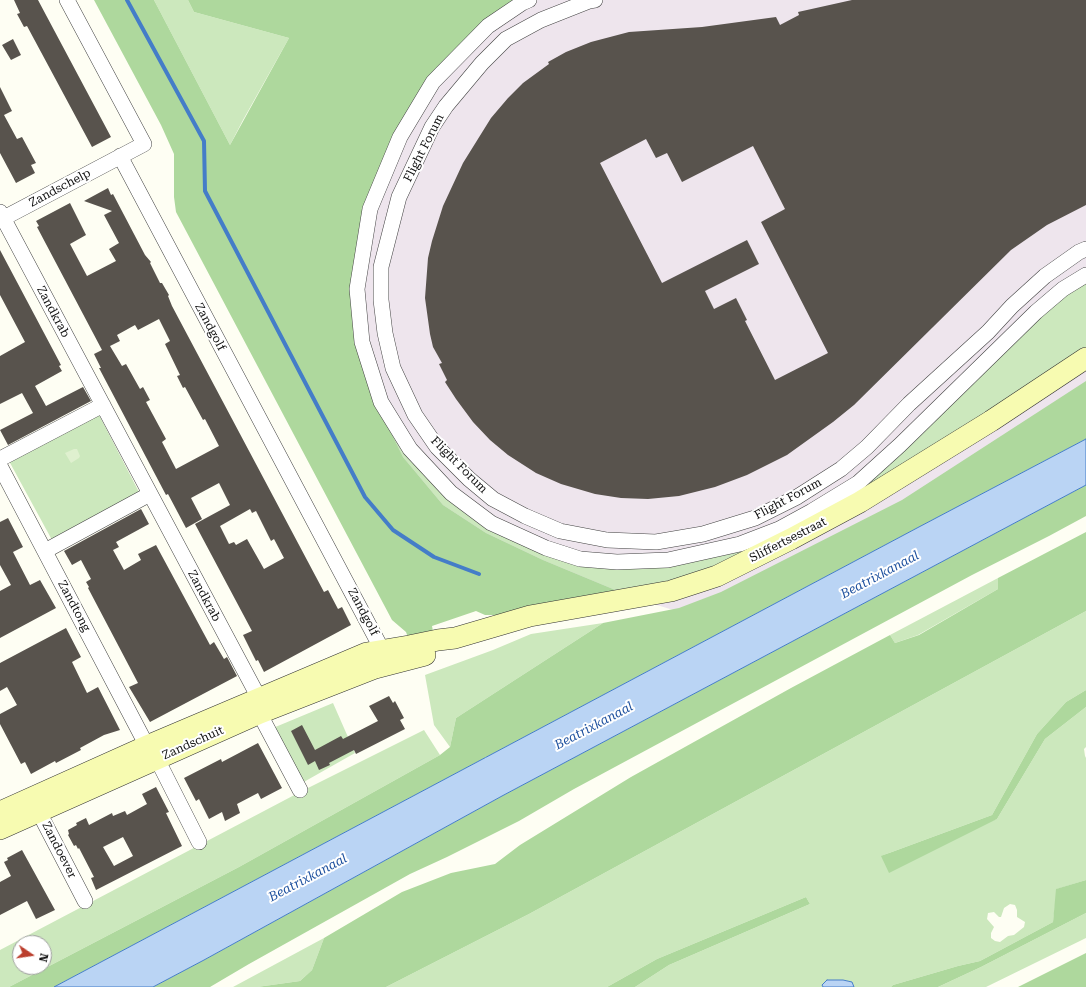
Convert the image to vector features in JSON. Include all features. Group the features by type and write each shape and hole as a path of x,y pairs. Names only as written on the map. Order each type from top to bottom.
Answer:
{"street":[{"path":"67,0 144,144 120,156"},
{"name":"Flight Forum","path":"529,0 522,3 488,26 433,82 400,137 370,209 357,290 362,342 381,402 410,449 451,493 491,523 546,548 580,559 617,562 668,560 740,544 779,529 858,483 900,445 1036,312 1062,289 1086,275"},
{"name":"Flight Forum","path":"595,0 541,20 506,39 482,63 446,106 432,127 399,197 381,267 381,300 385,333 393,368 414,415 437,447 469,479 493,499 524,516 560,532 607,540 656,542 703,534 755,518 797,497 841,469 867,447 909,404 988,332 1012,306 1044,276 1079,252 1086,249"},
{"name":"Zandschelp","path":"1,216 120,156"},
{"name":"Zandgolf","path":"120,156 386,657"},
{"name":"Zandkrab","path":"1,216 150,494 259,706"},
{"name":"Sliffertsestraat","path":"386,657 441,650 456,638 530,616 671,591 717,576 860,502 991,421 1086,358"},
{"path":"0,459 103,406"},
{"name":"Zandtong","path":"0,466 152,753"},
{"path":"44,551 150,494"},
{"name":"Zandschuit","path":"0,829 36,804 259,706 375,668 386,657"},
{"path":"259,706 300,790"},
{"path":"152,753 199,842"},
{"name":"Zandschuit","path":"0,812 36,804"},
{"name":"Zandoever","path":"36,804 85,902"}],"shaded area":[{"path":"500,0 1086,0 1086,384 908,503 722,599 680,612 617,593 542,563 441,512 370,410 351,202"}],"green space":[{"path":"94,0 154,0 230,145 289,38 194,12 188,0 520,0 395,133 351,290 377,404 403,457 443,505 486,533 543,560 625,594 497,615 485,615 476,611 432,626 434,637 409,640 406,632 392,620 176,212 174,197 174,154 161,125"},
{"path":"154,0 188,0 194,12 289,38 230,145"},
{"path":"1086,281 1086,351 871,490 711,572 625,594 543,560 486,533 443,505 403,457 377,404 407,452 544,553 669,565 829,506 1038,314"},
{"path":"1086,381 1086,439 54,987 9,987 32,975 52,975 52,965 239,867 440,755 450,747 456,718 603,623 679,608 721,592 902,500"},
{"path":"98,413 140,494 52,540 9,461"},
{"path":"77,449 80,456 71,463 65,453"},
{"path":"1086,485 1086,516 1049,536 972,575 574,789 519,821 410,874 210,987 153,987 502,796"},
{"path":"1086,532 1086,611 529,914 386,987 257,987 300,981 312,970 324,938 402,892 451,873 495,864 520,845 631,777 890,635 895,643 919,635 998,589 998,578"},
{"path":"998,578 998,589 918,635 895,643 890,635"},
{"path":"1086,611 1086,690 1066,702 1037,734 992,815 881,856 997,819 1045,739 1086,707 1086,747 1084,749 1086,758 1086,880 1057,889 1053,922 980,961 958,966 893,985 891,987 854,987 852,982 843,980 827,980 822,985 823,987 635,987 669,965 810,904 806,897 657,959 607,987 386,987 529,914","holes":["1010,904 1015,905 1017,917 1025,922 1024,927 1014,935 1008,936 1000,942 995,941 991,938 991,933 994,927 987,919 988,913 994,912 1001,917 1004,908"]},
{"path":"603,623 456,718 450,747 434,725 425,675 493,650 531,634"},
{"path":"1086,690 1086,707 1045,739 997,819 889,873 881,856 992,815 1037,734 1066,702"},
{"path":"333,703 355,753 302,783 273,728"},
{"path":"424,730 440,755 239,867 52,965 52,935 28,935 302,791"},
{"path":"1086,880 1086,913 981,967 938,987 891,987 893,985 958,966 980,961 1053,922 1056,889"},
{"path":"806,897 810,904 669,965 635,987 607,987 657,959"},
{"path":"1086,913 1086,938 986,987 938,987 981,967"},
{"path":"324,938 312,970 300,981 257,987 233,987"},
{"path":"12,944 12,975 32,975 9,987 0,987 0,950"},
{"path":"1086,953 1086,987 1018,987"}],"water":[{"name":"Beatrixkanaal","path":"1086,439 1086,485 502,796 204,960 153,987 54,987 917,528"},
{"path":"827,980 843,980 852,982 854,987 823,987 822,985"}],"building":[{"path":"14,0 38,0 111,137 92,147 27,26 24,27 17,14 20,13"},
{"path":"852,0 1086,0 1086,205 1047,225 1011,250 854,405 833,422 787,455 747,475 715,487 679,496 648,499 621,498 595,494 561,484 536,473 508,455 490,440 473,422 445,382 447,380 439,364 442,363 433,347 425,298 428,258 443,206 463,163 491,118 508,98 523,83 549,64 548,62 566,52 591,42 629,32 702,27 776,17 780,25 799,15 798,12","holes":["646,139 656,158 667,153 682,182 753,146 785,209 761,222 828,353 775,380 745,321 747,320 736,298 714,309 705,291 759,264 747,240 662,283 600,163"]},
{"path":"13,39 21,55 11,60 2,45"},
{"path":"0,87 12,111 4,115 17,139 22,137 36,163 31,165 35,173 16,183 0,153"},
{"path":"108,188 111,195 113,194 145,255 151,262 150,263 160,283 162,283 169,295 168,296 172,306 324,592 328,590 338,609 342,607 351,625 264,672 258,660 256,661 243,635 252,631 195,524 230,505 219,483 191,498 202,519 186,528 168,494 166,495 99,368 101,368 94,354 102,350 37,227 39,226 36,221 70,203 86,235 70,244 87,276 116,261 109,249 119,243 104,215 112,211 84,201","holes":["159,319 170,341 165,344 180,375 177,376 183,388 185,387 203,420 205,419 219,446 176,469 162,442 166,439 146,402 150,400 143,387 140,389 126,364 122,366 110,346 120,341 117,335 135,325 138,330","250,509 252,513 256,511 271,541 274,539 284,558 264,569 247,539 236,545 234,542 229,544 220,526"]},
{"path":"0,250 61,365 59,366 62,371 35,386 46,406 83,387 91,401 8,445 0,430 33,413 22,393 0,404 0,356 25,342 0,295"},
{"path":"141,509 149,524 116,542 119,547 113,550 124,570 141,560 138,554 156,545 210,645 214,642 224,659 227,657 237,676 150,722 129,687 138,683 88,588 89,587 86,582 91,579 81,560 72,565 64,551"},
{"path":"8,518 23,547 13,552 30,585 40,580 56,608 0,638 0,591 11,585 0,565 0,522"},
{"path":"66,628 81,657 72,662 87,693 98,687 120,730 104,735 80,748 81,750 56,763 55,761 31,774 25,762 21,764 0,724 0,714 17,705 7,687 0,691 0,663"},
{"path":"389,696 393,703 395,701 404,718 400,720 405,729 356,754 354,750 319,770 315,761 308,765 291,731 302,725 315,750 341,736 343,739 378,721 369,706"},
{"path":"258,743 282,788 261,799 258,793 237,804 240,813 225,821 222,812 209,819 199,799 196,801 184,778 221,759 222,762"},
{"path":"156,787 169,812 166,813 182,846 96,890 91,878 94,877 79,848 78,849 76,845 74,846 68,835 68,830 77,825 76,823 86,818 89,825 112,813 113,816 125,811 127,815 147,804 142,794","holes":["123,837 133,856 114,866 103,847"]},
{"path":"22,850 55,910 36,919 27,901 0,915 0,882 11,876 4,862 8,860 7,858"}],"waterway":[{"path":"127,0 204,141 205,191 365,497 393,530 434,557 479,574"}]}
